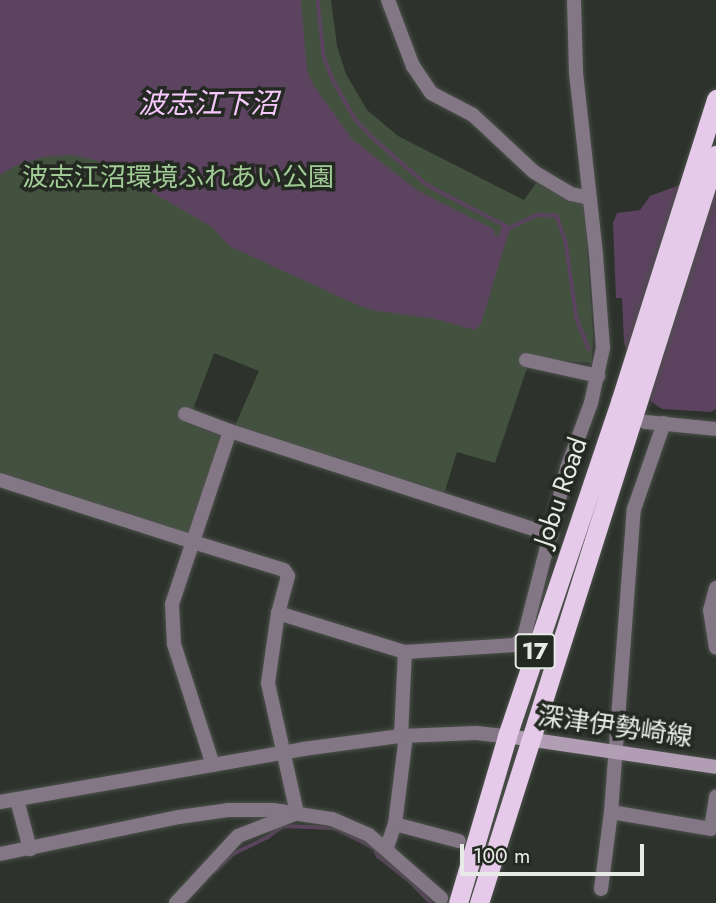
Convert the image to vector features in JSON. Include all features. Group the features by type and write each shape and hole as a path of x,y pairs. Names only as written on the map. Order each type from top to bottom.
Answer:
{"highway":[{"name":"Jobu Road","path":"480,903 531,739 619,408 716,99"},
{"name":"Jobu Road","path":"450,900 507,736 530,640 716,155"}],"main road":[{"name":"深津伊勢崎線","path":"507,736 716,767"}],"street":[{"path":"388,0 413,66 431,93 473,115 534,172 571,194 590,198"},
{"path":"574,0 576,72 601,307 603,348 598,376 619,408 664,423 716,429"},
{"path":"526,360 598,376"},
{"path":"278,613 405,652 515,645 530,640 567,468 619,408"},
{"path":"185,414 552,535"},
{"path":"601,889 611,812 634,509 664,423"},
{"path":"213,765 174,644 172,604 230,431"},
{"path":"2,485 284,570 288,576 278,613 268,683 297,813"},
{"path":"716,588 710,610 716,648"},
{"path":"387,847 395,824 404,736 405,652"},
{"path":"30,849 5,799 285,752 404,736 476,733 507,736"},
{"path":"611,812 710,829 716,796"},
{"path":"0,854 102,831 228,810 297,813 351,826 387,847 450,900"},
{"path":"176,903 238,836 297,813"},
{"path":"395,824 459,841"}],"green space":[{"name":"波志江沼環境ふれあい公園","path":"0,0 331,0 337,46 346,74 367,110 398,136 524,200 539,179 584,203 593,335 592,363 545,360 528,365 495,463 457,452 443,497 234,428 259,371 214,353 189,420 223,436 192,533 187,536 0,473"}],"water":[{"name":"波志江下沼","path":"0,0 301,0 307,70 312,83 352,139 417,190 495,230 494,234 498,236 503,224 510,228 481,324 475,330 436,319 371,310 353,303 229,246 212,227 96,160 70,155 44,157 17,165 0,175"},
{"path":"716,161 716,409 711,412 662,409 646,398 624,343 622,298 616,298 613,223 617,213 640,210 650,196 701,177"}],"waterway":[{"path":"318,0 324,56 333,80 356,120 372,137 427,185 510,228 537,215 557,216 566,242 577,319 589,349"},
{"path":"214,872 233,854 268,837 283,826 335,828 375,848 378,856 410,881 431,903"}]}
